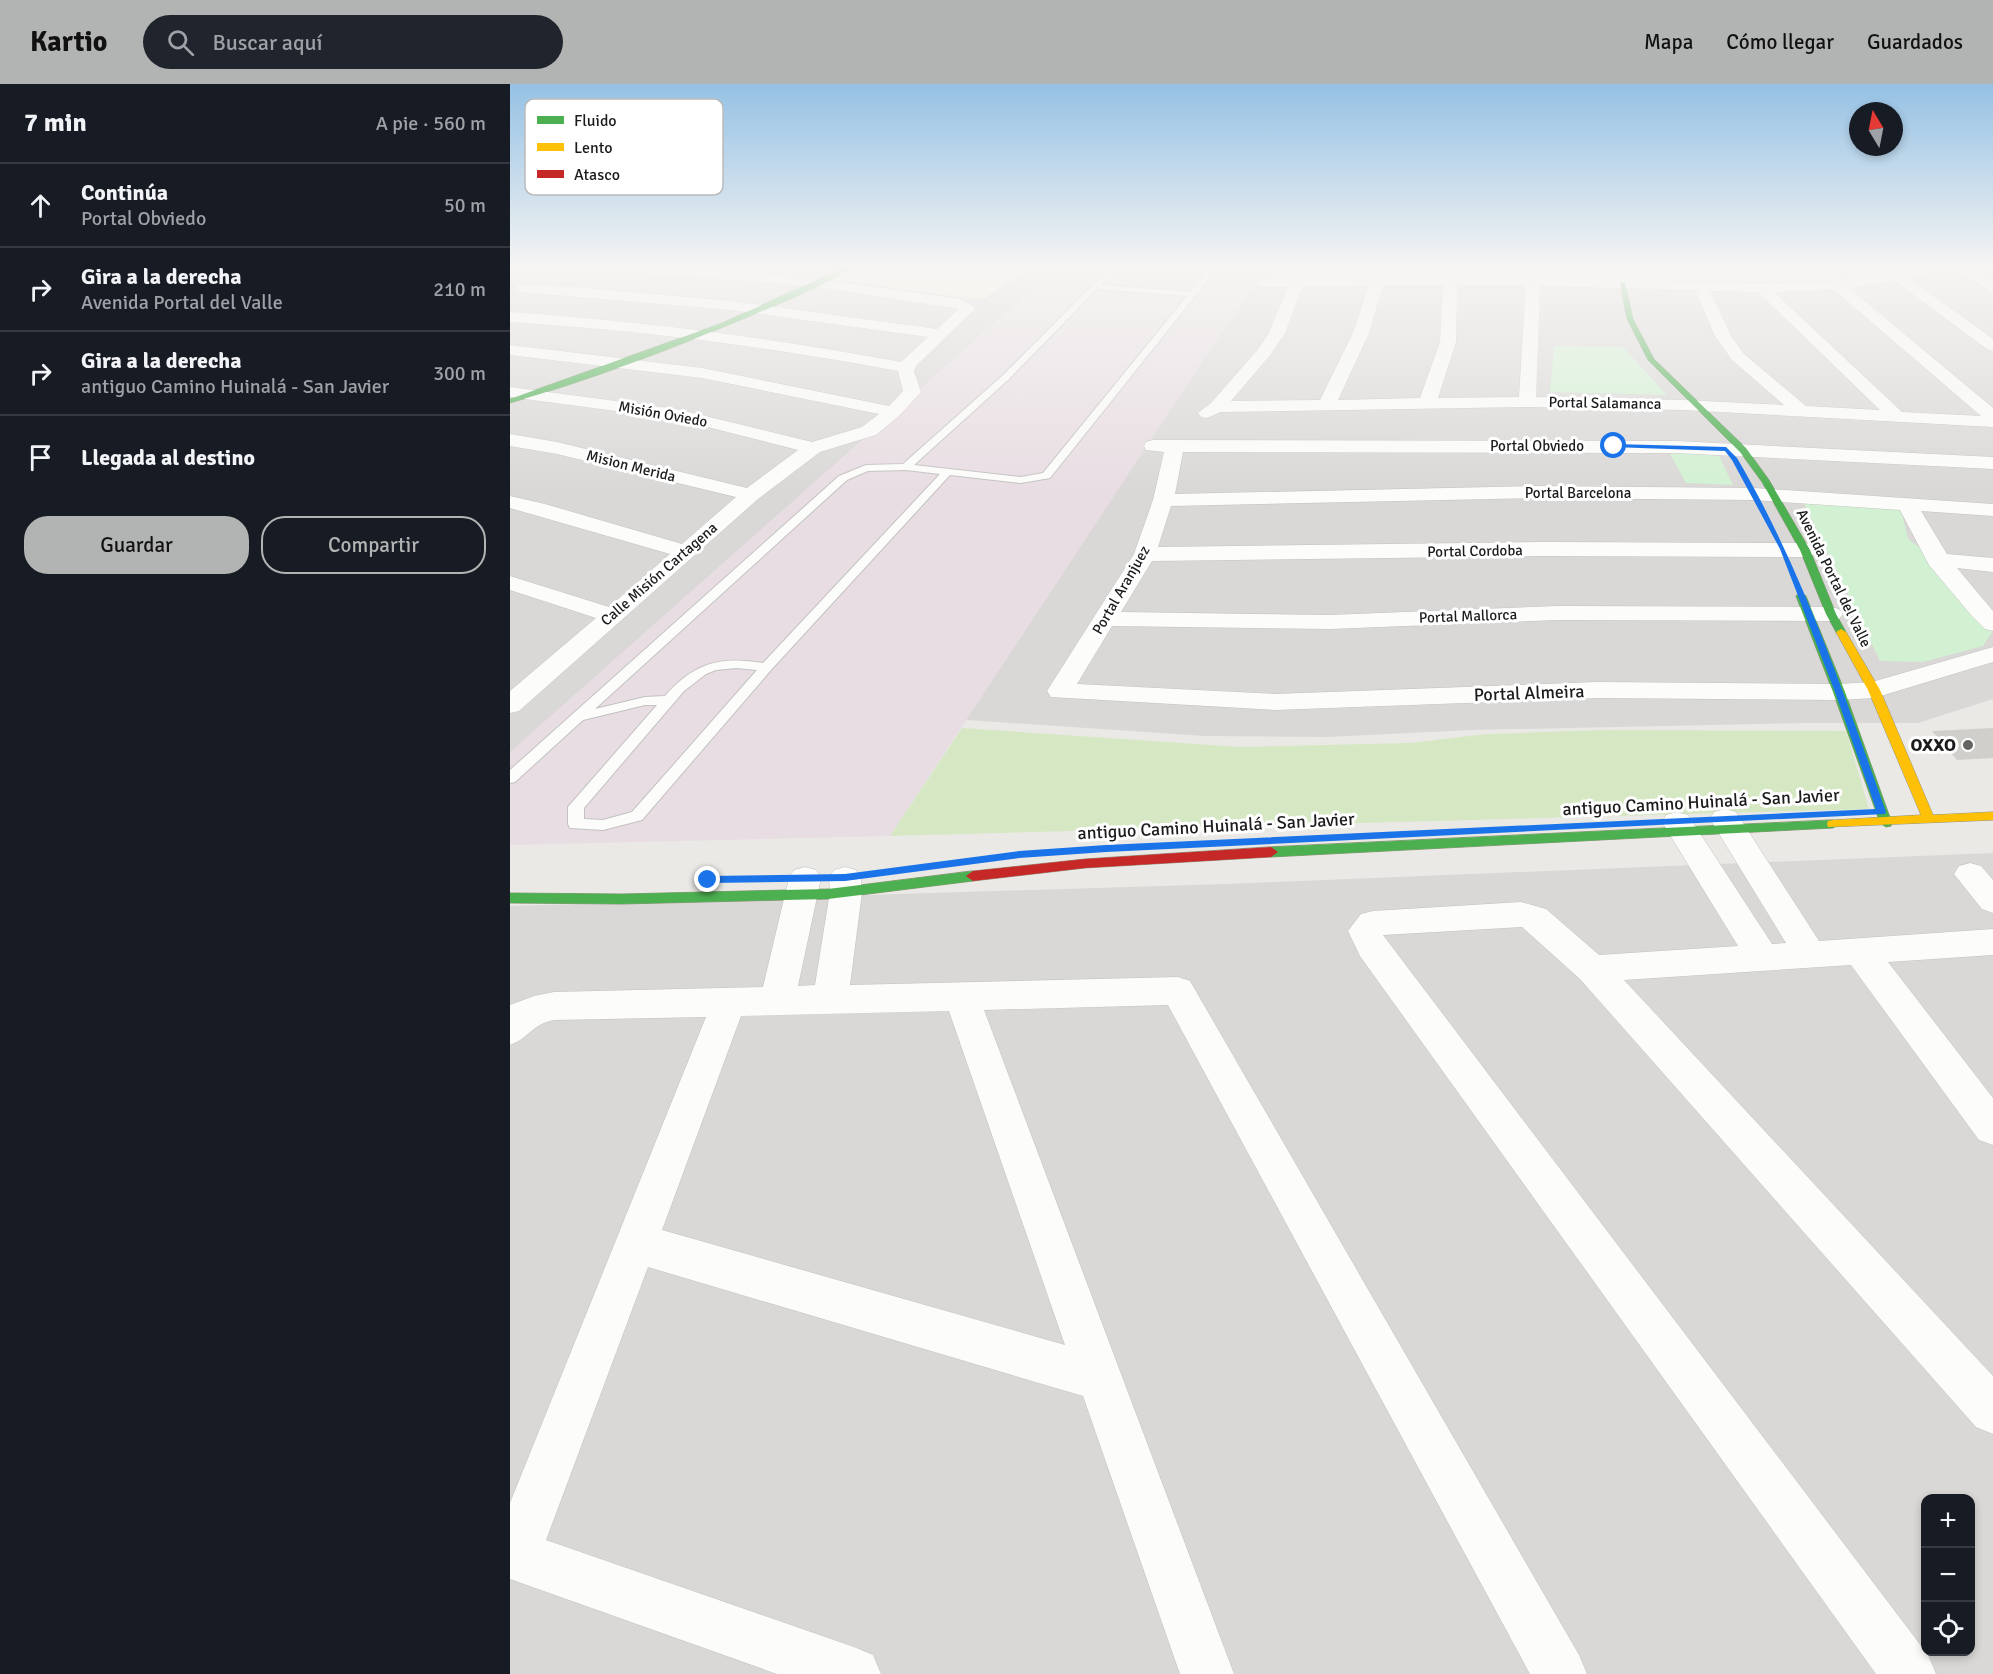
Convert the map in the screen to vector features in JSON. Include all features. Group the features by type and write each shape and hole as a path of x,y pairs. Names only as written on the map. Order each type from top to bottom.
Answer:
{"street":[{"path":"516,395 674,342"},
{"path":"751,342 906,368"},
{"path":"906,368 931,342"},
{"path":"1201,447 1204,419 1208,412 1217,407 1271,342"},
{"path":"1326,406 1357,342"},
{"path":"1427,404 1448,342"},
{"path":"1527,402 1530,342"},
{"name":"Avenida Portal del Valle","path":"1629,342 1634,353 1735,449 1764,501 1819,614 1839,692 1884,817"},
{"path":"1727,342 1738,357 1800,410"},
{"path":"1819,342 1895,415"},
{"path":"1905,342 1993,417"},
{"path":"510,350 618,362 750,381 893,412"},
{"path":"813,448 869,431 893,412 912,392 906,368"},
{"name":"Misión Oviedo","path":"516,395 676,414 813,448"},
{"name":"Portal Salamanca","path":"1217,407 1527,402 1691,405 1993,422"},
{"name":"Mision Merida","path":"510,440 556,448 751,495"},
{"name":"Portal Obviedo","path":"1164,447 1555,445 1735,449 1993,464"},
{"name":"Portal Aranjuez","path":"1060,692 1145,554 1163,500 1164,447"},
{"name":"Calle Misión Cartagena","path":"512,700 684,551 751,495 813,448"},
{"name":"Avenida Portal del Valle","path":"1735,449 1743,472 1764,501"},
{"name":"Portal Barcelona","path":"1163,500 1535,492 1907,504 1993,510"},
{"path":"510,502 538,508 684,551"},
{"path":"1907,504 1937,560 1958,588 1993,624"},
{"name":"Portal Cordoba","path":"1145,554 1543,549 1788,550"},
{"path":"1937,560 1993,565"},
{"name":"Avenida Portal del Valle","path":"1796,582 1874,690 1927,814"},
{"path":"510,583 611,615"},
{"name":"Portal Mallorca","path":"1106,619 1330,622 1558,613 1819,614"},
{"name":"Portal Almeira","path":"1060,692 1275,702 1597,690 1839,692 1874,690 1993,654"},
{"path":"510,898 622,899 825,882 897,887 1051,865 1118,859 1927,814 1993,816"},
{"path":"1729,825 1810,954"},
{"path":"1681,827 1762,956"},
{"name":"antiguo Camino Huinalá - San Javier","path":"1052,852 1681,827"},
{"path":"1970,874 1993,901"},
{"path":"825,882 842,925 830,1000"},
{"path":"777,1001 794,927 825,882"},
{"path":"1909,1674 1372,947 1365,931 1373,923 1521,914 1534,918 1592,969 1993,1410"},
{"path":"794,927 842,925"},
{"path":"1592,969 1993,942"},
{"path":"1860,951 1993,1128"},
{"path":"510,1030 516,1019 529,1010 554,1006 1178,991 1560,1674"},
{"path":"962,997 1207,1674"},
{"path":"729,1002 512,1553 854,1674"},
{"path":"635,1243 1098,1377"}],"lane":[{"path":"906,466 1005,378 1040,342"},
{"path":"510,778 843,478 866,468 906,466 1021,480 1046,476 1153,342"},
{"path":"766,667 744,663 714,665 684,682 576,807 576,824 603,825 637,816 766,667 948,471"},
{"path":"581,716 645,701 669,700"}],"shaded area":[{"path":"510,342 977,342 972,347 510,753"},
{"path":"972,342 1215,342 890,836 510,845 510,752"},
{"path":"1215,342 1993,342 1993,699 1918,723 1802,723 1471,730 1327,737 1205,736 953,719"},
{"path":"1993,853 1993,1674 510,1674 510,906 1225,884"}],"green space":[{"path":"1554,346 1623,347 1667,395 1550,392"},
{"path":"1668,450 1719,456 1733,485 1686,483"},
{"path":"1803,501 1900,506 1908,539 1927,553 1993,631 1983,646 1923,662 1880,661"},
{"path":"962,728 1240,747 1410,743 1487,734 1606,730 1846,731 1869,809 890,836"}],"building":[{"name":"OXXO","path":"1993,728 1993,758 1957,760 1932,731"}],"traffic: fast":[{"path":"510,401 679,342"},
{"path":"1642,342 1651,360 1743,450 1766,482 1805,550 1831,614 1841,632"},
{"path":"1801,596 1839,692 1886,823"},
{"path":"1271,852 1833,824"},
{"path":"510,898 622,899 828,894 973,876"}],"traffic: slow":[{"path":"1841,632 1874,690 1929,820"},
{"path":"1833,824 1993,816"}],"traffic: jam":[{"path":"973,876 1159,858 1271,852"}],"place":[{"name":"OXXO","path":"1968,745"}],"route":[{"path":"708,880 845,878 1019,855 1106,849 1882,812 1839,692 1783,549 1734,459 1726,449 1614,446"}]}
